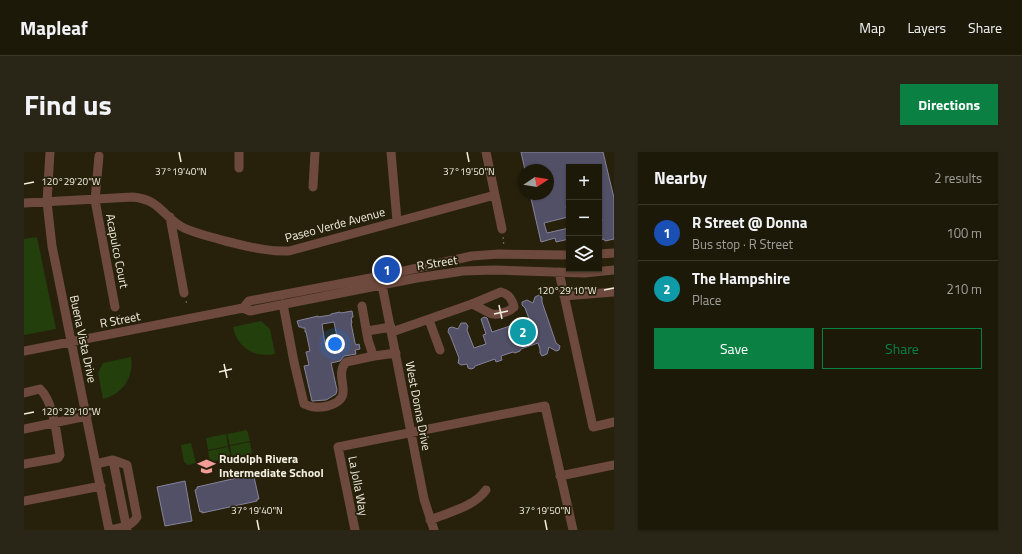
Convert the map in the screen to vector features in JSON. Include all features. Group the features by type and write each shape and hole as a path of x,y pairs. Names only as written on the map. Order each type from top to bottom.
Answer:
{"street":[{"name":"Buena Vista Drive","path":"50,152 47,202 52,246 109,530"},
{"path":"239,152 239,168"},
{"path":"313,187 315,152"},
{"path":"391,152 397,221"},
{"path":"486,152 502,229"},
{"name":"Acapulco Court","path":"99,156 95,200 115,307"},
{"name":"Paseo Verde Avenue","path":"24,203 133,197 141,198 158,205 184,228 206,236 276,252 289,251 495,195"},
{"path":"170,217 184,293"},
{"path":"602,254 614,253"},
{"name":"R Street","path":"24,351 243,308 250,301 381,276 472,256 499,254 566,255"},
{"name":"R Street","path":"243,308 250,311 417,278 463,271 496,270 584,273 614,270"},
{"path":"559,272 593,427 614,422"},
{"name":"West Donna Drive","path":"382,285 424,499 434,530"},
{"path":"564,296 614,292"},
{"path":"283,304 298,382 304,404 311,408 321,408 340,401 343,397 343,382 340,372 346,362 396,353"},
{"path":"368,331 391,329 429,320 472,304"},
{"path":"362,306 374,356"},
{"path":"429,320 440,350"},
{"path":"24,393 40,390 43,393 54,423 60,455 58,458 24,464"},
{"path":"411,432 545,407 573,530"},
{"path":"24,429 87,416"},
{"name":"La Jolla Way","path":"355,530 338,447 411,432"},
{"path":"113,460 126,528"},
{"path":"96,464 113,460 127,465 137,517 134,522 126,528 109,530"},
{"path":"560,476 614,464"},
{"path":"24,501 101,486"},
{"path":"430,520 475,501 486,490"}],"path":[{"path":"502,229 504,246"}],"green space":[{"path":"37,237 56,329 24,335 24,239"},
{"path":"261,321 270,329 275,354 268,355 254,353 248,350 238,341 235,334 233,327"},
{"path":"131,357 131,371 126,384 110,397 103,399 98,373 103,363"},
{"path":"247,430 250,441 230,445 227,434"},
{"path":"226,434 228,446 208,450 206,438"},
{"path":"250,442 252,453 232,458 230,446"},
{"path":"191,443 196,463 188,465 184,462 181,445"},
{"path":"228,447 231,458 210,462 208,451"}],"building":[{"path":"521,152 603,152 614,198 614,239 605,241 604,239 602,239 602,164 566,164 566,218 544,223 547,233 566,229 566,240 556,242 555,238 541,242 531,200 554,200 554,164 524,164"},
{"path":"539,295 542,297 542,302 556,343 560,346 559,350 556,351 549,347 547,354 542,356 538,343 521,349 515,353 513,352 501,356 502,360 496,362 495,359 475,366 471,369 468,368 467,364 461,365 458,363 459,358 448,332 449,328 452,327 458,329 461,323 466,323 474,348 486,344 483,335 486,334 481,319 484,317 487,318 492,332 513,325 514,329 531,324 522,302 527,300 533,303 535,297"},
{"path":"352,311 353,317 351,318 351,323 355,343 356,345 359,344 360,349 355,350 356,354 344,356 340,361 331,363 337,390 336,394 326,400 312,401 304,366 309,365 306,352 310,351 305,328 299,327 297,321","holes":["334,322 338,342 325,344 322,324"]},
{"path":"250,475 252,478 254,477 259,499 257,499 257,501 202,513 202,511 200,512 195,490 197,487"},
{"path":"185,481 192,521 165,526 157,487"}],"place":[{"name":"R Street @ Donna","path":"387,270"},
{"name":"The Hampshire","path":"523,332"},
{"name":"Rudolph Rivera Intermediate School","path":"206,466"}]}
